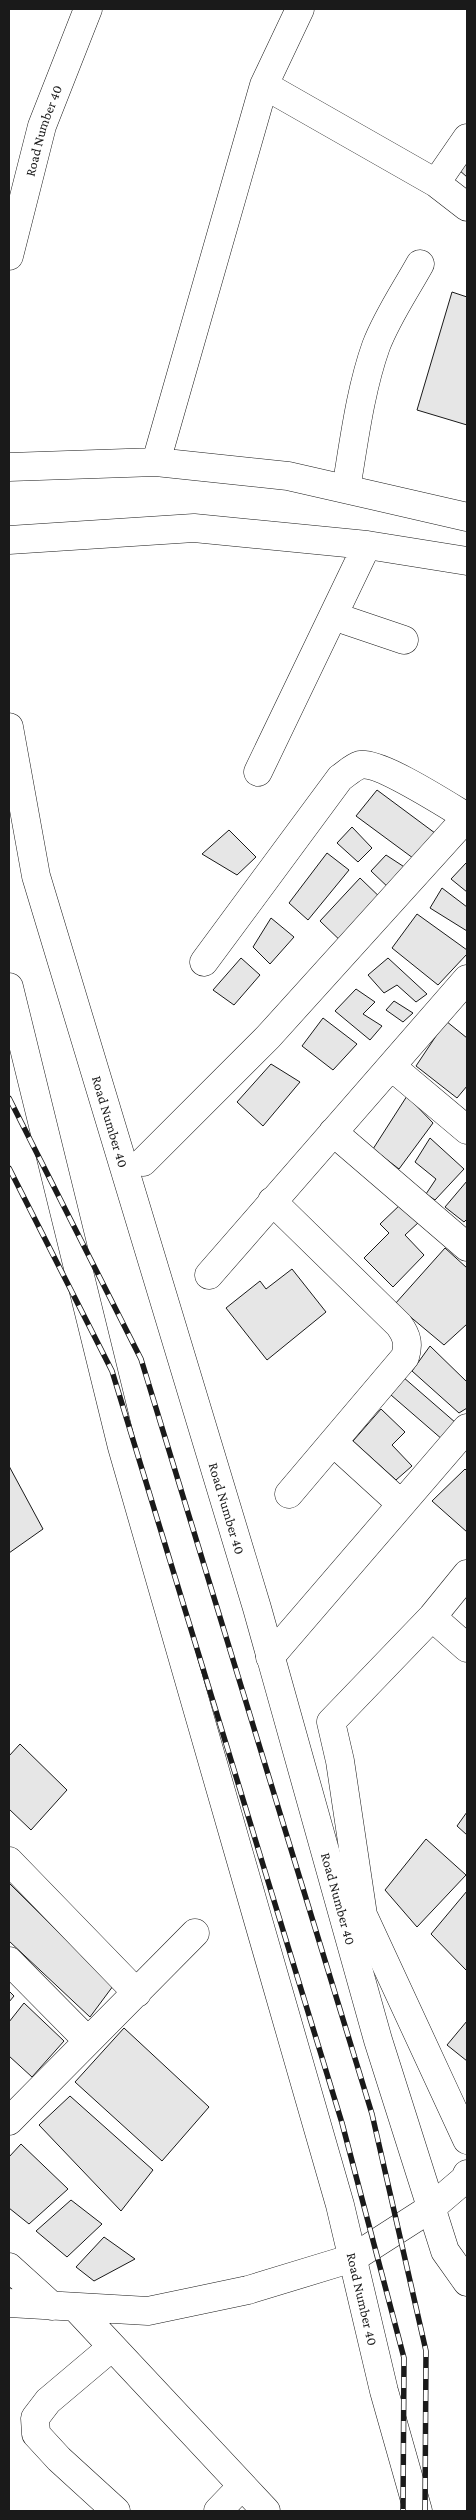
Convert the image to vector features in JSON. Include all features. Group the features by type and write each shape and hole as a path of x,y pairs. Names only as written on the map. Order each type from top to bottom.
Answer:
{"street":[{"name":"Road Number 40","path":"9,256 42,126 88,9"},
{"path":"156,462 264,85 300,9"},
{"path":"264,85 436,183 467,208"},
{"path":"436,183 467,138"},
{"path":"346,489 364,390 376,348 383,328 420,264"},
{"path":"9,467 156,462 288,476 467,517"},
{"path":"9,540 194,528 367,545 467,561"},
{"path":"258,772 367,545"},
{"path":"333,616 404,640"},
{"name":"Road Number 40","path":"9,727 36,876 270,1657 378,2040 431,2208 456,2252 467,2282"},
{"path":"143,1162 268,1037 467,817 372,765 358,765 340,778 204,962"},
{"path":"209,1275 467,979"},
{"name":"Road Number 40","path":"9,987 122,1447 340,2205 384,2391 418,2511"},
{"path":"392,1067 467,1130"},
{"path":"333,1132 467,1247"},
{"path":"272,1201 399,1325 406,1335 408,1347 405,1357 289,1494"},
{"path":"270,1657 467,1428"},
{"path":"333,1442 401,1504"},
{"path":"467,1574 432,1616 331,1722 340,1761 363,1915 467,2140"},
{"path":"432,1616 467,1648"},
{"path":"9,1861 137,1992"},
{"path":"9,2121 195,1933"},
{"path":"9,1961 88,2041"},
{"path":"12,2306 148,2311 176,2307 248,2290 353,2258 431,2208 465,2179 467,2174"},
{"path":"9,2267 64,2307 112,2346 266,2511"},
{"path":"112,2346 48,2401 35,2418 36,2434 59,2459 116,2511"},
{"path":"218,2511 242,2486"}],"building":[{"path":"467,157 467,177 459,170"},
{"path":"452,292 467,297 467,425 417,410"},
{"path":"377,790 443,839 417,861 356,816"},
{"path":"352,827 372,848 358,862 337,843"},
{"path":"229,830 256,857 237,875 202,854"},
{"path":"327,853 349,870 308,920 289,903"},
{"path":"386,855 412,872 391,890 371,871"},
{"path":"467,864 467,892 451,879"},
{"path":"360,878 387,904 347,947 320,921"},
{"path":"442,888 467,907 467,931 430,908"},
{"path":"417,914 467,950 467,954 438,985 392,948"},
{"path":"271,918 294,937 270,964 253,947"},
{"path":"241,958 260,975 234,1005 213,990"},
{"path":"388,958 427,994 416,1002 397,985 384,993 368,975"},
{"path":"356,989 375,1002 363,1014 382,1026 370,1040 335,1011"},
{"path":"394,1001 413,1013 403,1022 386,1010"},
{"path":"323,1018 357,1044 333,1070 302,1046"},
{"path":"446,1021 467,1038 467,1086 457,1098 416,1066"},
{"path":"271,1064 300,1082 263,1126 237,1102"},
{"path":"407,1096 433,1123 399,1169 373,1149"},
{"path":"430,1138 464,1169 435,1200 426,1194 436,1179 415,1162"},
{"path":"467,1181 467,1219 464,1222 445,1207"},
{"path":"402,1203 420,1221 405,1235 424,1255 393,1287 364,1258 389,1233 380,1224"},
{"path":"445,1248 467,1268 467,1324 444,1345 395,1304"},
{"path":"292,1269 326,1312 267,1360 226,1308 260,1281 266,1289"},
{"path":"430,1346 467,1382 467,1408 459,1413 412,1371"},
{"path":"403,1377 456,1423 443,1440 391,1395"},
{"path":"381,1409 405,1432 392,1445 412,1466 396,1480 353,1441"},
{"path":"9,1466 43,1529 9,1553"},
{"path":"465,1469 467,1471 467,1532 432,1501"},
{"path":"20,1744 67,1790 31,1830 9,1809 9,1756"},
{"path":"467,1812 467,1835 457,1826"},
{"path":"426,1839 466,1875 417,1927 385,1890"},
{"path":"9,1883 113,1986 90,2017 9,1941"},
{"path":"467,1891 467,1969 466,1970 431,1934"},
{"path":"9,1991 14,1996 9,2002"},
{"path":"24,2003 64,2041 32,2077 9,2056 9,2022"},
{"path":"467,2021 467,2061 447,2045"},
{"path":"124,2028 209,2107 162,2161 75,2082"},
{"path":"70,2096 153,2170 121,2211 39,2125"},
{"path":"21,2144 68,2189 29,2224 9,2208 9,2157"},
{"path":"71,2200 102,2224 67,2257 36,2231"},
{"path":"104,2237 135,2259 94,2281 76,2267"}],"railway":[{"path":"9,1098 141,1359 372,2114 426,2351 425,2511"},
{"path":"9,1168 112,1371 342,2123 404,2358 403,2511"}]}
